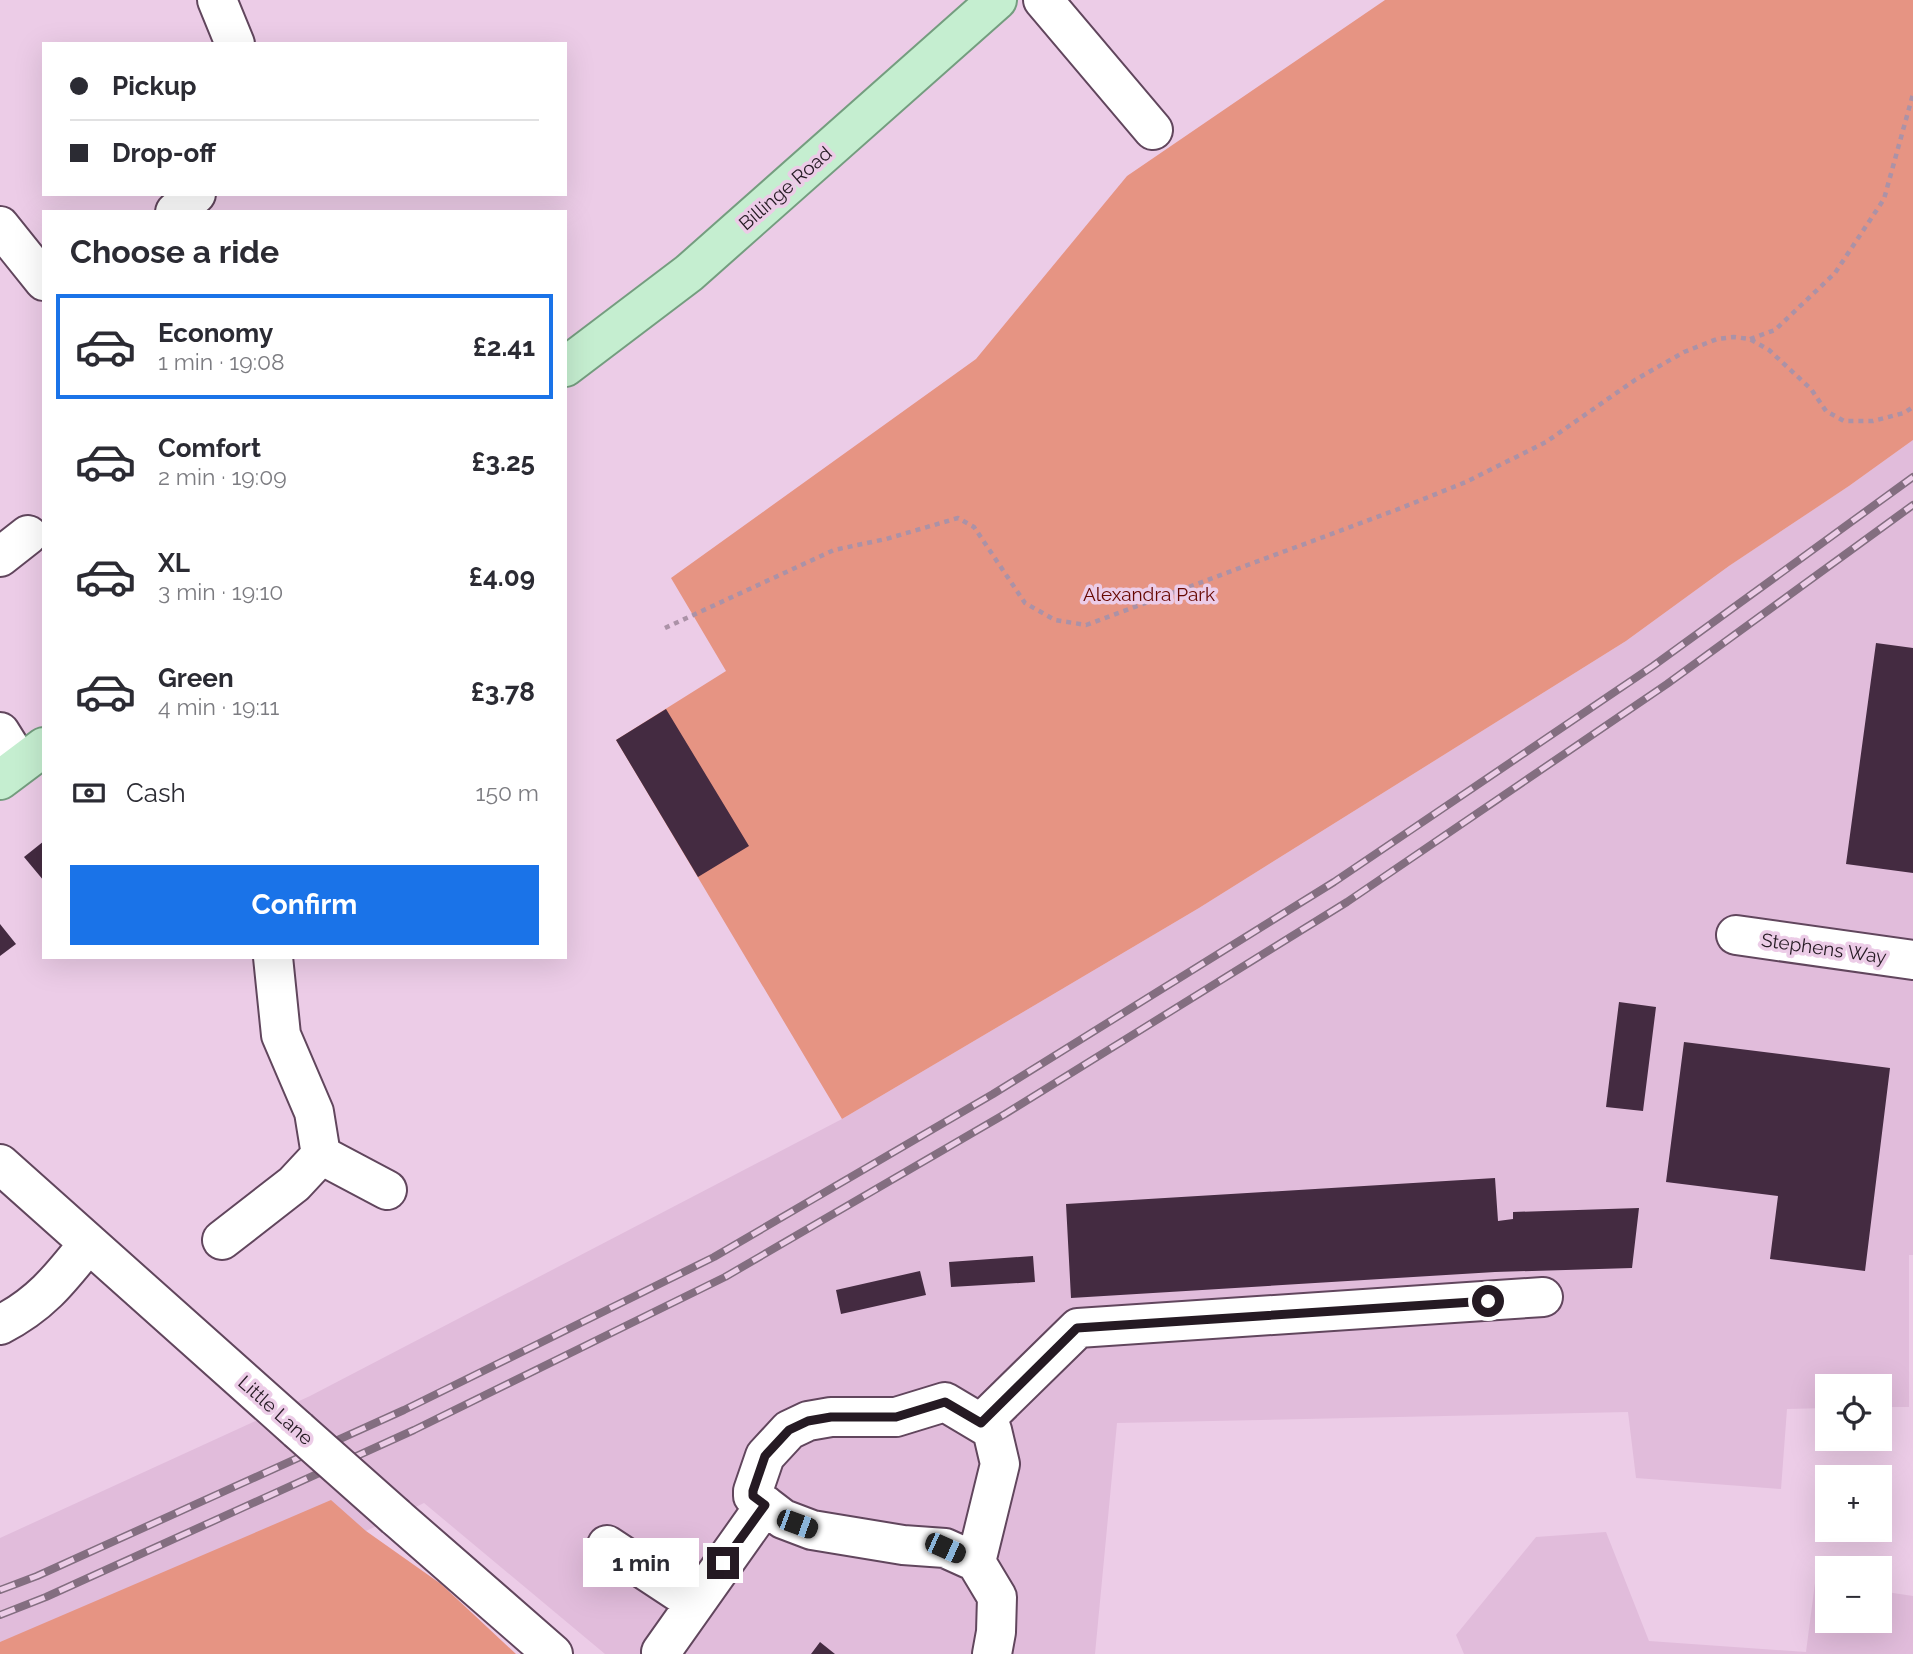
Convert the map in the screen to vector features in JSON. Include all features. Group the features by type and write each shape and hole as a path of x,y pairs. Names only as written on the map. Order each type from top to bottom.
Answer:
{"main road":[{"name":"Billinge Road","path":"567,365 689,273 997,0"}],"street":[{"path":"217,0 234,42"},
{"path":"1043,0 1153,130"},
{"path":"177,210 194,196"},
{"path":"0,226 42,278"},
{"path":"0,732 21,764"},
{"name":"Stephens Way","path":"1736,936 1913,960"},
{"path":"273,959 281,1035 314,1112 321,1155"},
{"path":"321,1155 387,1190"},
{"path":"222,1240 294,1184 321,1155"},
{"name":"Little Lane","path":"0,1164 553,1654"},
{"path":"0,1325 30,1308 47,1293 89,1244"},
{"path":"981,1423 1077,1328 1543,1297"},
{"path":"976,1562 1000,1464 992,1430 945,1402 896,1417 831,1417 808,1421 789,1430 765,1456 753,1496 783,1519 812,1530 903,1545 945,1548 976,1562 997,1597 992,1654"},
{"path":"660,1652 765,1505"},
{"path":"607,1545 695,1603"}],"path":[{"path":"1750,339 1775,330 1835,273 1884,199 1913,95"},
{"path":"665,628 834,550 886,539 958,518 974,527 1025,603 1055,620 1086,625 1466,482 1546,442 1635,380 1684,352 1717,339 1750,339 1769,350 1811,389 1826,411 1843,421 1873,421 1904,413 1913,407"}],"shaded area":[{"path":"1913,440 1913,1255 1909,1255 1909,1407 1892,1407 1892,1374 1815,1374 1815,1408 1787,1409 1781,1489 1636,1478 1628,1412 1117,1423 1095,1654 605,1654 424,1503 366,1531 0,1654 0,1538 310,1396 842,1119 1199,908 1626,641 1729,566"},
{"path":"1606,1532 1649,1641 1806,1652 1815,1583 1815,1633 1892,1633 1892,1593 1913,1596 1913,1654 1464,1654 1456,1635 1536,1537"}],"green space":[{"name":"Alexandra Park","path":"1385,0 1913,0 1913,440 1729,566 1626,641 1199,908 842,1119 616,740 726,671 671,578 976,359 1127,176"},
{"path":"331,1500 366,1531 441,1584 516,1654 0,1654 0,1642"}],"building":[{"path":"1876,643 1913,648 1913,873 1846,864"},
{"path":"666,709 749,846 698,877 616,740"},
{"path":"42,843 42,879 24,857"},
{"path":"0,924 16,944 0,956"},
{"path":"1619,1002 1656,1007 1643,1111 1606,1107"},
{"path":"1684,1042 1890,1068 1865,1271 1770,1259 1778,1196 1666,1182"},
{"path":"1495,1178 1498,1221 1513,1219 1513,1212 1639,1208 1632,1268 1495,1272 1071,1298 1066,1204"},
{"path":"1033,1256 1035,1282 951,1287 949,1262"},
{"path":"920,1271 926,1295 841,1314 836,1290"},
{"path":"820,1642 835,1654 811,1654"}],"railway":[{"path":"0,1590 37,1576 404,1410 714,1257 993,1094 1334,882 1653,666 1913,477"},
{"path":"0,1615 46,1597 414,1430 725,1277 1005,1114 1347,902 1667,684 1913,505"}],"route":[{"path":"723,1563 765,1505 753,1496 753,1491 765,1456 789,1430 808,1421 831,1417 896,1417 945,1402 981,1423 1077,1328 1488,1301"}]}
